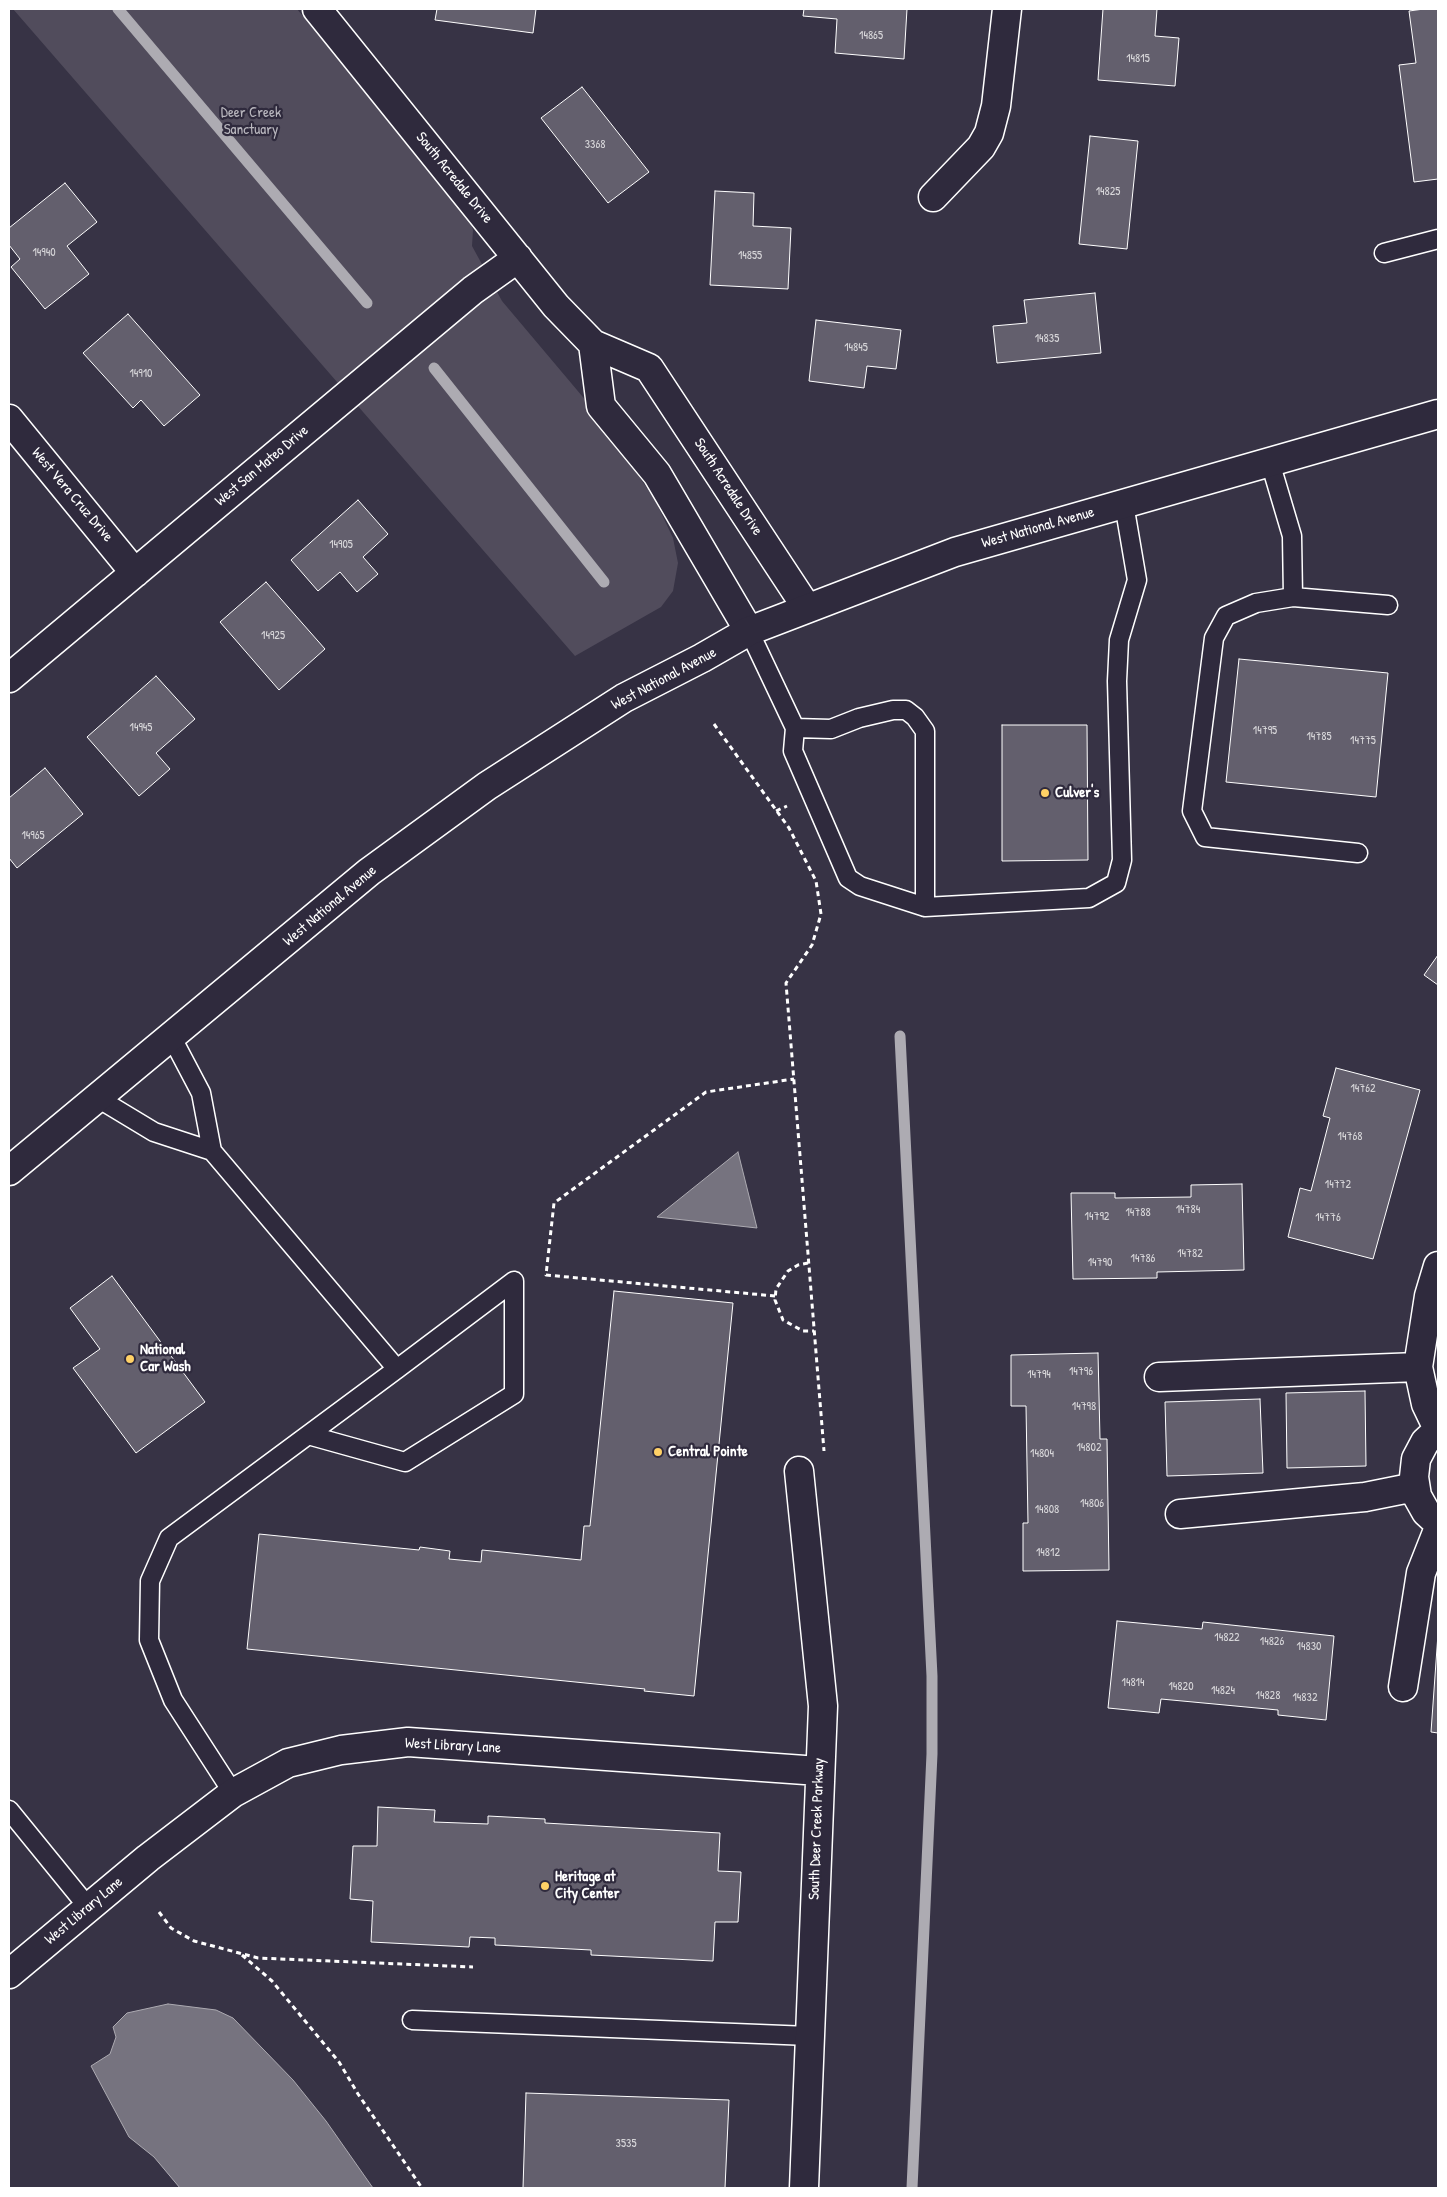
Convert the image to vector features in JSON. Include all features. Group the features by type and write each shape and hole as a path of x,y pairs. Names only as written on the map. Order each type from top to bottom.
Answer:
{"street":[{"name":"South Acredale Drive","path":"318,9 556,306 593,344 650,368 807,608"},
{"path":"932,197 981,147 989,133 996,106 1006,9"},
{"name":"West San Mateo Drive","path":"9,678 465,297 518,258"},
{"path":"593,344 601,406 657,474 749,631"},
{"name":"West National Avenue","path":"9,1171 369,872 487,786 624,698 702,658 749,631 955,552 1438,414"},
{"name":"West Vera Cruz Drive","path":"9,419 135,573"},
{"path":"1438,1266 1429,1296 1418,1367 1426,1404 1438,1430 1425,1442 1416,1459 1415,1487 1426,1512 1438,1523"},
{"path":"1159,1377 1418,1367"},
{"name":"South Deer Creek Parkway","path":"799,1471 823,1706 804,2188"},
{"path":"1180,1514 1365,1497 1415,1487"},
{"path":"1403,1687 1421,1573 1438,1530"},
{"name":"West Library Lane","path":"9,1974 232,1792 288,1763 341,1750 408,1742 820,1771"}],"lane":[{"path":"1384,253 1438,239"},
{"path":"1270,462 1292,536 1293,598"},
{"path":"749,631 795,728 793,751 848,878 860,886 925,906 1089,898 1116,882 1122,860 1117,681 1119,640 1137,580 1124,504"},
{"path":"1358,853 1205,837 1192,811 1214,638 1226,616 1256,603 1293,598 1388,605"},
{"path":"795,728 831,730 859,718 893,710 906,710 915,716 924,731 925,906"},
{"path":"171,1036 201,1093 212,1151 397,1369"},
{"path":"96,1097 154,1132 212,1151"},
{"path":"232,1792 173,1700 149,1640 150,1581 170,1538 308,1434 514,1281 514,1394 405,1462 308,1434"},
{"path":"11,1819 88,1908"},
{"path":"412,2020 809,2036"}],"path":[{"path":"714,724 789,828 816,882 822,914 812,945 786,983 808,1263 788,1270 780,1279 775,1296 778,1310 783,1320 803,1330 814,1331"},
{"path":"775,1296 546,1275 554,1203 706,1092 794,1080"},
{"path":"159,1912 170,1928 194,1941 258,1958 473,1967"},
{"path":"242,1955 272,1981 339,2062 358,2094 422,2188"}],"green space":[{"name":"Deer Creek Sanctuary","path":"13,9 297,9 468,215 473,230 472,246 502,301 593,409 655,500 673,538 678,563 673,591 661,607 575,656"}],"shaded area":[{"path":"738,1152 757,1228 657,1217"},
{"path":"168,2004 216,2010 233,2018 293,2080 326,2121 373,2188 180,2188 154,2157 129,2137 91,2066 110,2054 116,2037 113,2027 127,2013"}],"building":[{"path":"437,9 536,9 533,33 435,20"},
{"path":"804,9 907,9 904,59 835,53 837,19 803,16"},
{"path":"1103,9 1157,9 1155,36 1179,38 1175,86 1098,80"},
{"path":"1438,9 1438,179 1414,182 1399,65 1416,63 1409,11"},
{"path":"582,87 649,172 608,203 541,118"},
{"path":"1090,136 1138,141 1127,249 1079,244"},
{"path":"65,183 97,222 67,246 89,274 45,309 11,267 20,259 9,245 9,228"},
{"path":"715,191 754,193 753,226 791,228 788,289 710,285"},
{"path":"1095,293 1101,353 997,363 993,326 1027,323 1024,300"},
{"path":"128,314 200,395 164,426 141,400 133,408 83,353"},
{"path":"816,320 901,330 896,369 867,366 864,388 809,381"},
{"path":"358,500 388,534 363,557 378,574 357,592 340,572 318,591 291,560"},
{"path":"266,582 325,649 279,690 220,622"},
{"path":"1239,659 1388,673 1376,797 1226,782"},
{"path":"156,676 195,719 156,753 170,769 139,796 87,737"},
{"name":"Culver's","path":"1002,725 1087,725 1088,860 1002,861"},
{"path":"45,768 83,814 17,868 9,858 9,798"},
{"path":"1438,955 1438,985 1424,975"},
{"path":"1336,1068 1420,1090 1373,1259 1288,1237 1300,1188 1311,1191 1330,1118 1323,1116"},
{"path":"1242,1184 1244,1270 1157,1272 1157,1278 1073,1279 1071,1193 1115,1193 1115,1198 1191,1197 1191,1185"},
{"name":"National Car Wash","path":"112,1276 205,1402 136,1453 73,1368 100,1349 70,1308"},
{"name":"Central Pointe","path":"614,1291 733,1303 694,1696 644,1691 645,1689 247,1649 259,1534 419,1550 420,1547 450,1551 449,1559 481,1562 482,1550 581,1560 584,1526 590,1526"},
{"path":"1098,1353 1100,1439 1107,1439 1109,1570 1023,1571 1023,1523 1028,1523 1026,1406 1011,1406 1011,1355"},
{"path":"1365,1391 1366,1466 1287,1468 1286,1393"},
{"path":"1260,1399 1263,1473 1167,1476 1165,1402"},
{"path":"1117,1621 1202,1629 1203,1622 1334,1636 1326,1720 1278,1715 1278,1710 1161,1699 1159,1713 1108,1708"},
{"path":"1438,1634 1438,1733 1431,1732"},
{"name":"Heritage at City Center","path":"378,1807 435,1810 434,1822 488,1824 488,1816 545,1819 545,1823 720,1833 718,1871 741,1872 738,1922 715,1922 713,1961 591,1955 591,1950 495,1945 495,1938 470,1937 469,1947 371,1942 373,1901 350,1899 353,1846 377,1846"},
{"path":"526,2093 729,2100 725,2188 523,2188"}],"waterway":[{"path":"118,9 367,303"},
{"path":"434,368 604,582"},
{"path":"900,1036 932,1676 932,1754 912,2188"}],"place":[{"name":"Culver's","path":"1045,793"},
{"name":"National Car Wash","path":"130,1359"},
{"name":"Central Pointe","path":"658,1452"},
{"name":"Heritage at City Center","path":"545,1886"}]}
